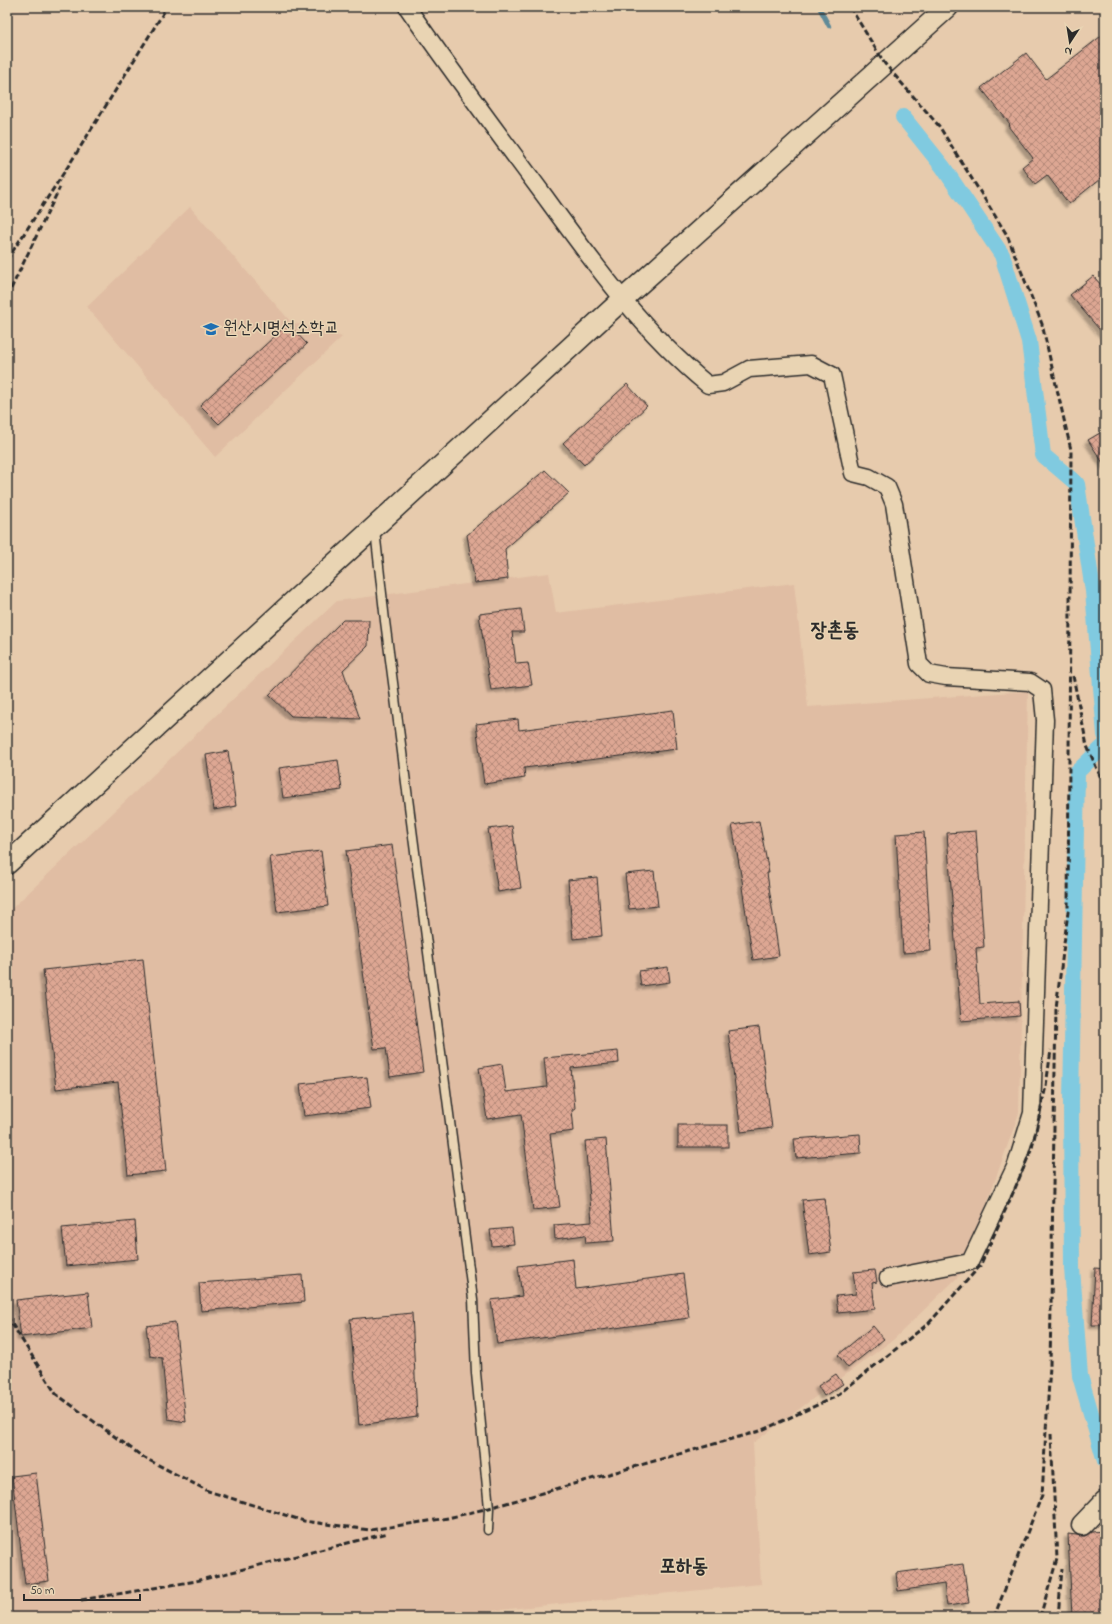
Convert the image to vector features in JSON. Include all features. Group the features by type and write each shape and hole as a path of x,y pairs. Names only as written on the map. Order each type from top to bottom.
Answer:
{"street":[{"path":"407,7 451,71 589,258 623,299 686,367 708,385 723,383 749,369 812,364 832,375 852,473 869,477 887,487 894,504 919,664 929,674 946,677 1030,682 1042,690 1045,720 1032,1112 1016,1165 970,1262 888,1278"},
{"path":"7,864 623,299 948,7"},
{"path":"1082,1525 1105,1501"}],"lane":[{"path":"375,527 385,621 473,1299 476,1373 490,1508 488,1530"}],"shaded area":[{"name":"원산시명석소학교","path":"190,207 291,322 342,337 215,457 87,307"},
{"path":"549,573 556,613 794,583 808,707 1028,691 1019,1113 962,1273 893,1340 753,1443 761,1584 428,1617 7,1617 7,913 337,601"}],"building":[{"path":"1105,33 1105,175 1069,204 1047,175 1035,184 1022,167 1033,158 1008,126 1010,124 981,88 1026,53 1046,79"},
{"path":"1093,276 1105,289 1105,336 1070,295"},
{"path":"288,324 307,344 219,424 200,405"},
{"path":"627,384 647,406 584,465 563,443"},
{"path":"1105,430 1105,466 1088,440"},
{"path":"545,470 569,493 505,549 508,579 475,583 467,535"},
{"path":"521,609 524,632 512,632 516,664 528,663 532,685 491,690 479,614"},
{"path":"343,620 369,620 368,646 343,670 360,719 291,716 269,695"},
{"path":"673,710 677,749 524,768 525,778 484,784 476,724 518,719 519,730"},
{"path":"228,751 236,806 214,810 206,755"},
{"path":"338,760 342,790 283,798 279,768"},
{"path":"759,821 769,873 767,873 779,956 753,960 743,886 732,825"},
{"path":"512,826 521,888 498,892 488,829"},
{"path":"976,831 984,947 976,948 980,1004 1019,1001 1020,1016 961,1021 947,833"},
{"path":"924,832 931,951 903,953 896,834"},
{"path":"392,845 423,1072 390,1077 386,1048 374,1049 346,851"},
{"path":"321,851 328,906 277,912 270,857"},
{"path":"654,871 658,906 629,909 625,874"},
{"path":"597,877 602,936 573,939 568,880"},
{"path":"143,959 166,1171 128,1175 118,1082 56,1089 43,970"},
{"path":"668,967 670,982 641,986 639,971"},
{"path":"759,1027 772,1128 741,1132 728,1031"},
{"path":"618,1051 619,1063 571,1068 575,1108 572,1110 574,1131 550,1134 560,1207 533,1210 521,1114 487,1119 479,1068 502,1064 506,1092 547,1087 544,1058"},
{"path":"367,1077 371,1108 304,1116 300,1084"},
{"path":"678,1125 728,1125 728,1147 678,1147"},
{"path":"860,1134 861,1153 796,1158 794,1139"},
{"path":"606,1139 614,1241 586,1243 585,1235 555,1239 554,1225 592,1222 585,1141"},
{"path":"824,1198 831,1252 809,1255 802,1200"},
{"path":"135,1221 138,1259 66,1266 62,1228"},
{"path":"512,1228 514,1244 492,1246 490,1230"},
{"path":"573,1259 576,1289 683,1274 689,1318 497,1344 491,1300 522,1296 518,1266"},
{"path":"1095,1268 1105,1269 1105,1325 1092,1325"},
{"path":"875,1270 877,1282 872,1283 875,1309 838,1313 836,1296 856,1294 853,1272"},
{"path":"302,1275 304,1302 201,1311 199,1283"},
{"path":"88,1292 92,1328 21,1337 16,1300"},
{"path":"412,1313 417,1417 359,1425 350,1319"},
{"path":"175,1322 186,1422 168,1419 162,1358 150,1356 146,1326"},
{"path":"873,1326 884,1339 848,1368 838,1355"},
{"path":"836,1374 843,1384 824,1396 818,1386"},
{"path":"36,1473 49,1581 25,1584 12,1476"},
{"path":"1105,1531 1105,1617 1072,1617 1068,1534 1085,1536 1091,1532"},
{"path":"963,1564 969,1603 947,1606 944,1584 898,1591 896,1573"}],"waterway":[{"path":"819,7 829,26"},
{"path":"903,117 943,167 1002,255 1029,341 1043,455 1077,484 1093,591 1105,735"},
{"path":"1105,745 1077,772 1071,1102 1072,1268 1080,1376 1105,1461"}],"railway":[{"path":"7,260 76,154 167,7"},
{"path":"850,7 885,64 939,126 1007,235 1042,324 1071,450 1068,912 1056,1008 1050,1366 1042,1495 994,1617"},
{"path":"7,297 60,187"},
{"path":"1073,676 1087,746 1105,787"},
{"path":"7,1316 56,1394 143,1457 208,1491 304,1521 370,1530 448,1518 489,1508 760,1431 835,1397 929,1323 980,1266 1013,1193 1032,1148 1046,1086 1051,1050"},
{"path":"1040,1617 1057,1559 1051,1434"},
{"path":"81,1600 196,1581 388,1533"},
{"path":"1058,1617 1062,1569"}],"place":[{"name":"원산시명석소학교","path":"211,329"}],"district":[{"name":"장촌동","path":"835,631"},
{"name":"포하동","path":"684,1567"}]}
